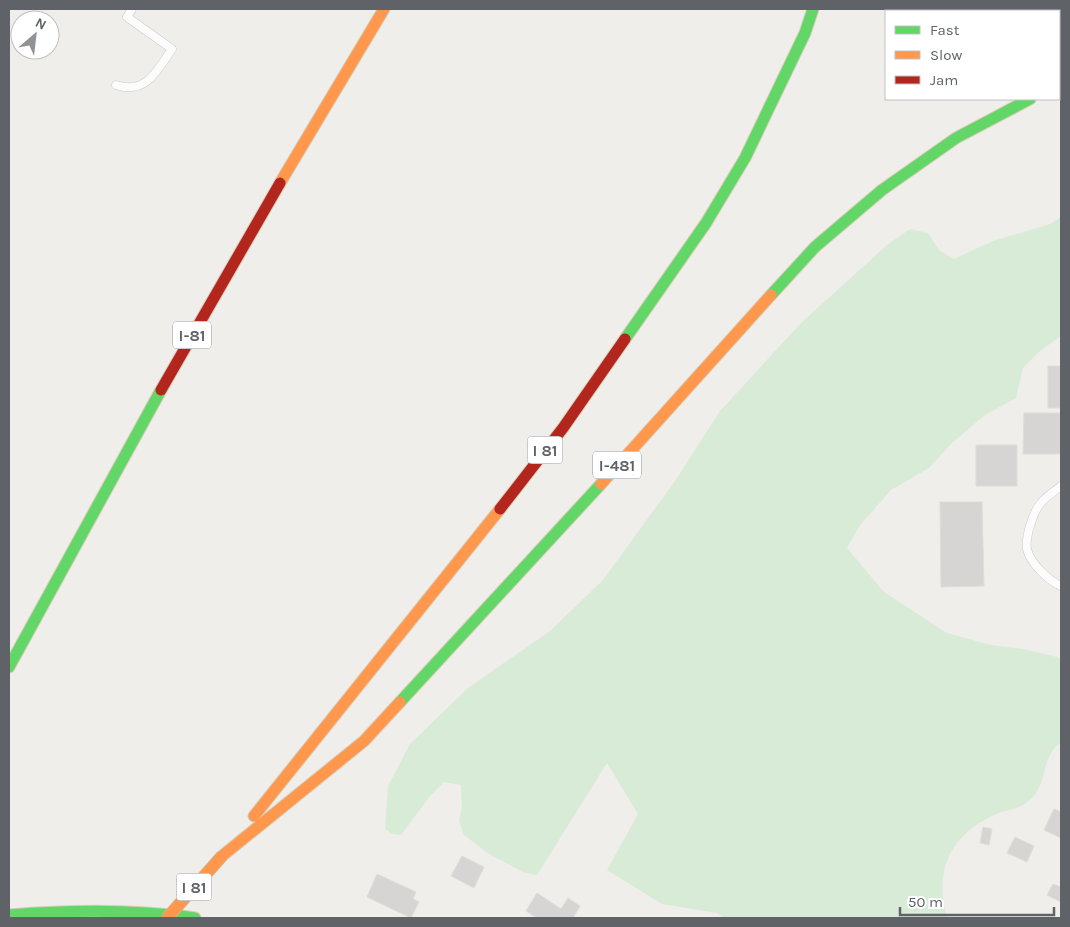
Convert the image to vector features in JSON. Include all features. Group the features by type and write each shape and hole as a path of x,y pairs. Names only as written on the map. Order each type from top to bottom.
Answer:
{"main road":[{"name":"I-81","path":"9,667 181,354 263,210 384,9"},
{"name":"I 81","path":"167,918 222,856 444,580 563,428 706,224 745,158 805,33 813,9"},
{"name":"I-481","path":"222,856 364,741 529,563 815,247 882,190 956,138 1028,100"},
{"path":"181,354 228,251"},
{"path":"9,916 36,913 126,911 195,918"}],"lane":[{"path":"116,85 126,88 142,86 158,69 172,49 127,17 132,9"},
{"path":"1061,486 1040,503 1030,525 1027,549 1036,565 1052,582 1061,586"}],"green space":[{"path":"1061,217 1061,336 1041,350 1023,368 1016,398 985,415 952,443 929,468 891,490 860,525 847,548 884,592 947,633 991,645 1023,649 1061,659 1061,743 1048,759 1039,788 1031,799 1020,806 990,817 975,826 954,847 944,872 944,902 947,918 724,918 717,913 662,904 607,870 638,814 607,763 537,875 523,872 489,854 464,835 459,821 462,807 461,785 444,782 430,796 401,835 392,834 385,829 388,786 410,744 468,688 550,631 603,580 675,481 720,411 801,323 887,245 910,229 928,233 939,250 954,259 993,241 1050,224"}],"building":[{"path":"1048,366 1061,366 1061,408 1048,408"},
{"path":"1024,413 1061,413 1061,454 1023,454"},
{"path":"976,445 1017,445 1017,486 976,486"},
{"path":"940,502 982,502 984,586 941,587"},
{"path":"1054,809 1061,812 1061,838 1044,830"},
{"path":"983,827 992,829 989,845 980,843"},
{"path":"1015,837 1034,846 1027,862 1007,853"},
{"path":"462,856 484,867 474,888 451,876"},
{"path":"377,874 416,892 413,899 419,902 411,918 367,897"},
{"path":"1053,884 1061,887 1061,902 1047,895"},
{"path":"537,893 561,909 568,898 580,906 573,918 537,918 526,911"}],"traffic: fast":[{"path":"625,339 706,223 745,158 805,33 813,9"},
{"path":"771,295 815,247 882,190 956,138 1028,100"},
{"path":"9,667 161,390"},
{"path":"400,702 601,484"},
{"path":"9,915 102,911 195,918"}],"traffic: slow":[{"path":"280,183 384,9"},
{"path":"601,484 771,295"},
{"path":"254,816 500,509"},
{"path":"222,856 364,741 400,702"},
{"path":"167,918 222,856"}],"traffic: jam":[{"path":"161,390 280,183"},
{"path":"500,509 563,428 625,339"}]}
